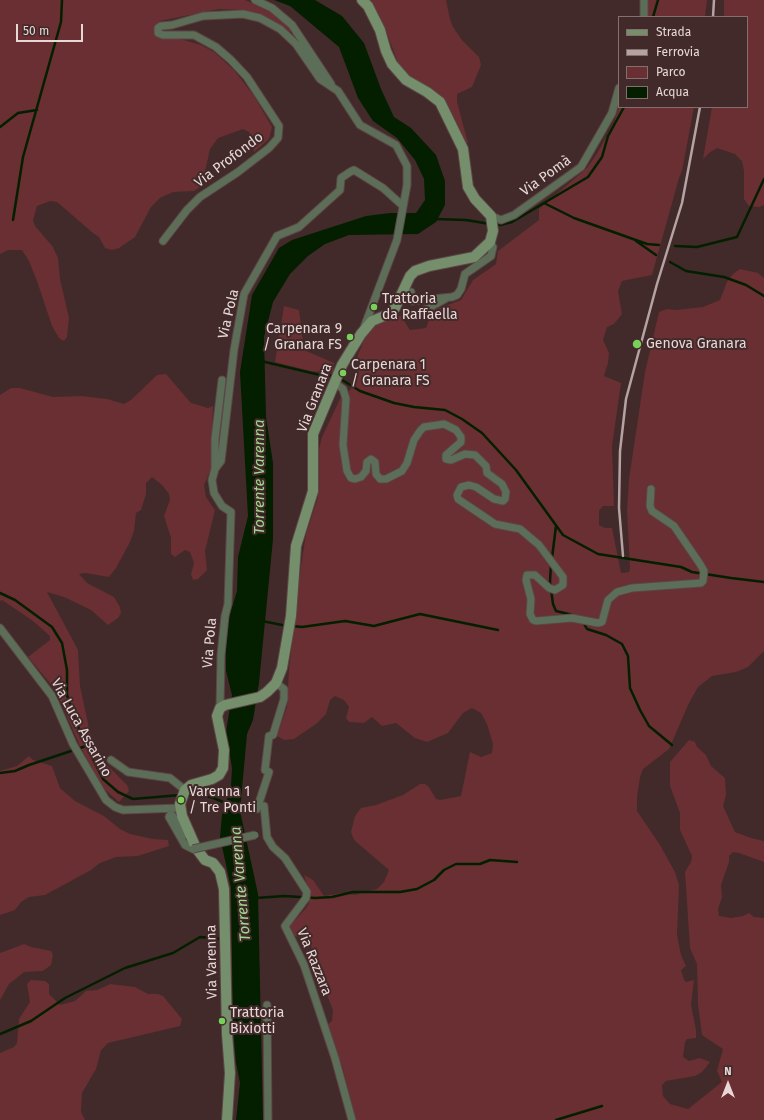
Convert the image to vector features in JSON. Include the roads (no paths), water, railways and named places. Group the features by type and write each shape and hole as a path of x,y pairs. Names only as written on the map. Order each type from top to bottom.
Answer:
{"street":[{"name":"Via Profondo","path":"255,0 272,8 292,25 333,88"},
{"path":"362,0 368,6 380,30 386,51 392,64 406,80 427,92 440,102 463,149 468,187 492,223 490,242 493,247 491,256 465,274 461,289 457,295 447,298 412,301 411,292"},
{"path":"644,0 644,16"},
{"name":"Via Profondo","path":"162,241 187,210 200,197 238,172 269,148 278,138 279,126 247,78 216,47 194,35 163,35 158,33 158,28 161,26 172,25 203,16 243,14 260,18 280,29 296,44 320,79 338,91 360,125 381,136"},
{"name":"Via Pomà","path":"492,223 514,215 581,167 612,113 618,92"},
{"name":"Via Granara","path":"223,706 260,697 276,683 282,668 291,616 296,546 313,491 313,434 342,365 361,334 397,240 408,185 407,166 396,145 381,136"},
{"name":"Via Pola","path":"215,469 221,461 234,350 244,294 277,236 299,227 340,190 342,178 354,170 383,188 403,206"},
{"path":"361,334 372,321 389,314 395,308 410,276 415,271 429,266 474,256 490,242"},
{"path":"425,310 447,298"},
{"name":"Via Pola","path":"222,380 215,439 215,469 212,480 214,493 222,506 231,512 228,604 224,616 221,655 223,706"},
{"path":"335,383 343,389 346,399 343,445 346,471 351,478 356,479 361,477 366,471 367,462 371,459 375,462 376,474 380,479 386,479 402,471 407,462 414,440 420,431 424,427 444,424 456,430 461,438 461,442 446,455 446,459 451,460 465,454 475,455 486,466 487,473 502,484 506,492 505,499 503,500 494,500 476,487 469,485 462,487 457,495 458,499 495,524 520,529 539,546 563,577 563,585 559,589 552,590 535,575 527,575 526,580 531,599 530,614 533,620 572,618 598,623 602,622 608,600 617,592 632,588 701,583 704,579 704,571 700,564 674,526 652,511 650,506 651,490"},
{"name":"Via Luca Assarino","path":"0,628 52,696 73,744 106,800 115,807 123,810 180,806"},
{"name":"Via Razzara","path":"276,683 284,689 284,699 273,735 269,736 265,770 269,772 261,808 273,847 285,858 307,892 306,898 285,926 309,979 335,1058 352,1120"},
{"path":"180,806 185,790 191,785 219,775 223,768 224,750 217,716 223,706"},
{"path":"111,760 128,772 170,778 185,790"},
{"name":"Via Varenna","path":"180,806 196,848 205,860 213,863 220,872 224,889 227,1034 230,1072 227,1120"},
{"path":"190,835 184,834 172,815 170,815 169,818 185,845 193,849 268,832"},
{"path":"267,1005 268,1120"}],"water":[{"name":"Torrente Varenna","path":"274,0 315,0 342,16 364,43 381,89 394,117 411,128 436,155 445,181 445,205 436,222 418,234 349,235 325,244 308,256 290,274 273,302 264,337 266,417 273,463 273,539 259,683 253,720 247,734 240,811 258,894 263,1120 236,1120 240,1083 236,1063 233,1029 231,888 220,837 222,815 231,786 232,768 226,732 232,695 226,671 225,638 229,617 237,591 238,557 248,516 240,372 252,295 279,248 292,240 366,216 390,213 416,213 425,200 424,179 415,160 397,138 373,121 358,98 339,47 290,6"}],"waterway":[{"path":"13,220 23,157 61,22 62,0"},
{"path":"653,16 658,0"},
{"path":"495,224 500,225 512,222 588,177 602,157 608,136 623,108"},
{"path":"0,127 18,113 37,110"},
{"path":"675,246 697,247 737,237 764,179"},
{"path":"544,203 574,218 647,244 659,245"},
{"path":"435,219 466,220 490,224"},
{"path":"636,241 656,255"},
{"path":"670,262 686,271 724,277 746,285 764,296"},
{"path":"261,361 320,375 334,376"},
{"path":"339,378 360,391 394,403 414,407 445,410 462,419 482,433 516,470 563,535 598,554 681,567 692,572 764,582"},
{"path":"552,558 556,526"},
{"path":"551,563 550,582 553,604 556,611 573,615"},
{"path":"0,593 15,600 52,627 62,643 67,670 67,695 81,735 103,779 118,792 133,799 180,795"},
{"path":"292,626 302,627 345,621 374,626 420,614 498,630"},
{"path":"262,621 287,626"},
{"path":"583,622 587,629 606,635 622,644 628,656 630,688 640,710 649,726 672,745"},
{"path":"0,773 15,771 86,746"},
{"path":"187,795 211,797 228,804"},
{"name":"Torrente Varenna","path":"256,898 284,896 315,898 332,897 353,892 400,892 417,889 434,880 444,870 456,864 480,864 490,860 517,862"},
{"path":"0,1034 31,1021 65,998 125,968 173,953 200,937 222,939"},
{"path":"556,1120 602,1106"}],"railway":[{"path":"713,16 714,0"},
{"path":"623,556 619,508 620,451 626,399 657,284 682,203 700,108"}],"place":[{"name":"Trattoria da Raffaella","path":"374,307"},
{"name":"Carpenara 9 / Granara FS","path":"350,337"},
{"name":"Genova Granara","path":"637,344"},
{"name":"Carpenara 1 / Granara FS","path":"343,373"},
{"name":"Varenna 1 / Tre Ponti","path":"181,800"},
{"name":"Trattoria Bixiotti","path":"222,1021"}]}
